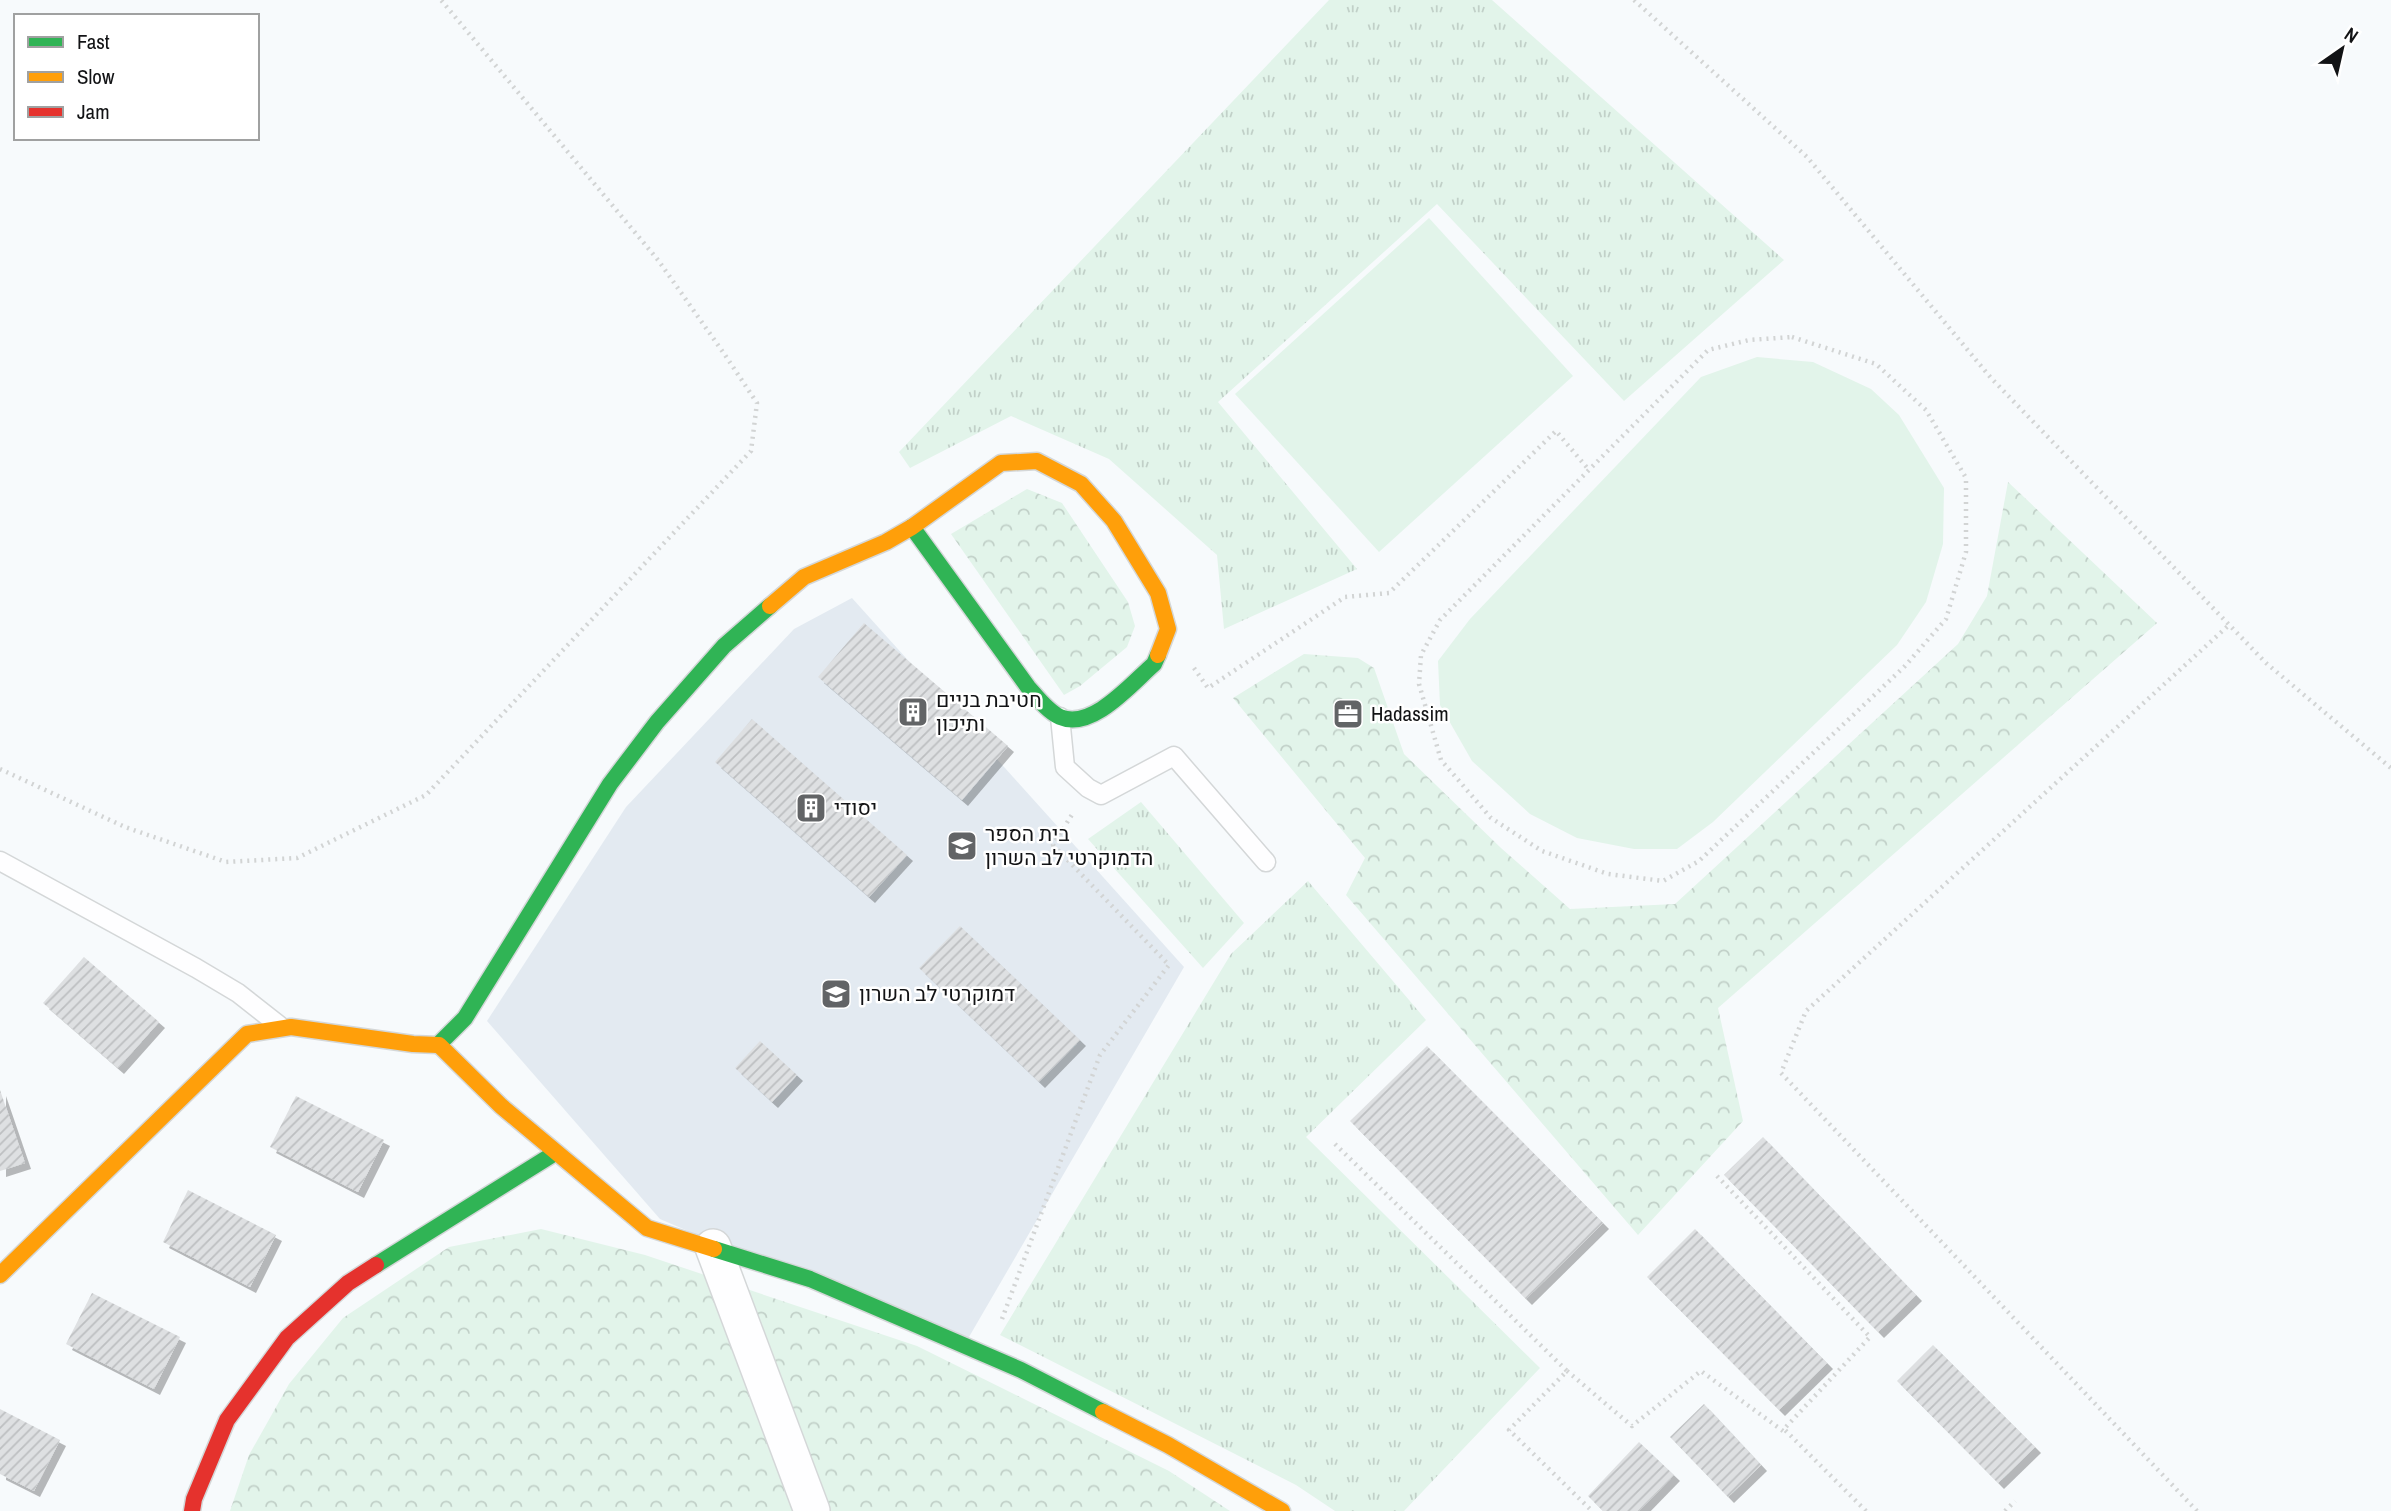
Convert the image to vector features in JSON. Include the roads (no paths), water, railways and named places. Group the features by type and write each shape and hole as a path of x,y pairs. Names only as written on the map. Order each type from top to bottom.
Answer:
{"street":[{"path":"439,1045 465,1018 610,784 657,722 724,646 804,577 886,542 912,527 1000,463 1037,461 1082,484 1114,521 1158,593 1168,629 1154,664 1097,713 1080,720 1060,717 1045,706 1028,687 912,527"},
{"path":"0,1275 247,1034 291,1027 413,1044 439,1045 501,1106 648,1228 810,1279 1021,1370 1168,1445 1282,1511"},
{"path":"192,1511 194,1499 227,1420 287,1338 348,1283 555,1153"},
{"path":"713,1247 812,1511"}],"lane":[{"path":"1060,717 1065,767 1088,788 1101,795 1174,756 1266,862"},
{"path":"0,861 196,968 238,993 283,1028"}],"place":[{"name":"חטיבת בניים ותיכון","path":"913,712"},
{"name":"Hadassim","path":"1348,714"},
{"name":"יסודי","path":"811,808"},
{"name":"בית הספר הדמוקרטי לב השרון","path":"962,846"},
{"name":"דמוקרטי לב השרון","path":"836,994"}]}
